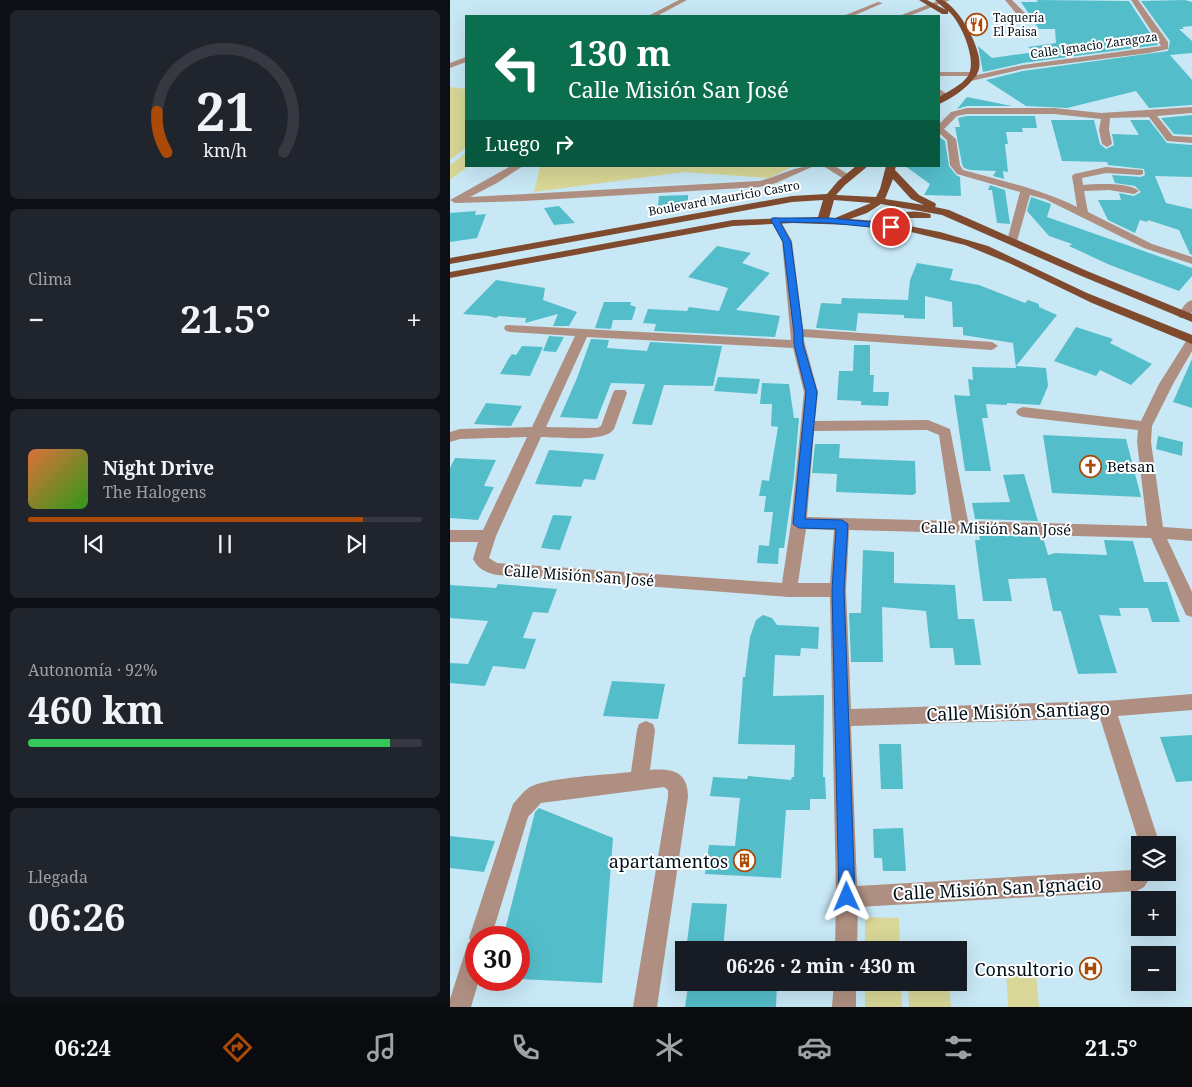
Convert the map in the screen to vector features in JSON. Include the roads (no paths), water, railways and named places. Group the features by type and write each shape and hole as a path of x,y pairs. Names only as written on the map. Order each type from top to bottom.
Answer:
{"main road":[{"path":"922,0 946,13 960,39"},
{"path":"940,94 968,71 976,67 972,43 956,14 942,0"},
{"path":"962,48 968,71"},
{"path":"862,167 847,177 828,197 827,220 869,209 881,200 886,193 891,168"},
{"path":"891,168 915,196 945,212"},
{"name":"Boulevard Mauricio Castro","path":"450,261 792,199 828,197 881,200 945,212 1188,316"},
{"path":"891,227 899,217 910,214 922,215 988,231"},
{"name":"Boulevard Mauricio Castro","path":"450,275 733,223 775,220 827,220 924,232 970,244 1030,268 1082,295 1192,341"}],"street":[{"path":"654,15 684,0"},
{"path":"902,14 942,0"},
{"path":"1008,0 1022,15"},
{"name":"Calle Ignacio Zaragoza","path":"968,71 1014,69 1149,51 1165,46 1134,0"},
{"path":"849,15 878,1 888,7"},
{"path":"450,66 465,59"},
{"path":"940,74 968,71"},
{"path":"940,128 954,114 967,111 1054,111 1106,116 1192,110"},
{"path":"1152,114 1170,139 1192,140"},
{"path":"1106,116 1104,130 1107,144"},
{"path":"940,130 951,139 955,165 960,172 1026,189 1062,203 1148,246 1192,261"},
{"path":"452,201 494,181 516,167"},
{"path":"452,201 759,184 772,182 807,167"},
{"path":"830,167 847,177"},
{"path":"1083,213 1078,176 1106,170 1140,172"},
{"path":"1079,188 1109,187 1134,191"},
{"path":"1012,242 1026,189"},
{"path":"775,220 787,242 799,339 812,392 799,524 789,590"},
{"path":"1188,316 1192,304"},
{"path":"510,328 583,333 992,346"},
{"name":"Calle Misión San José","path":"583,333 488,536 481,559 485,565 497,569 789,590 838,590"},
{"path":"1192,341 1166,384 1145,426 1144,455 1156,532 1192,610"},
{"path":"450,437 460,434 599,433 605,431 620,393"},
{"path":"1023,412 1145,426"},
{"path":"809,426 928,425 945,432 961,527"},
{"name":"Calle Misión San José","path":"799,524 1156,532 1192,535"},
{"path":"842,524 838,590 843,718 846,941"},
{"path":"450,536 488,536"},
{"name":"Calle Misión Santiago","path":"843,718 1106,708 1192,702"},
{"path":"1106,708 1147,836"},
{"path":"639,780 646,730"},
{"path":"484,926 520,811 525,803 535,795 550,791 639,780 664,778 673,781 678,786 678,798 645,1007"},
{"name":"Calle Misión San Ignacio","path":"847,897 1131,880"},
{"path":"459,1007 465,987"},
{"path":"844,1007 845,991"}],"place":[{"name":"Taquería El Paisa","path":"977,24"},
{"name":"Betsan","path":"1091,466"},
{"name":"apartamentos","path":"744,861"},
{"name":"Consultorio","path":"1090,969"}]}
